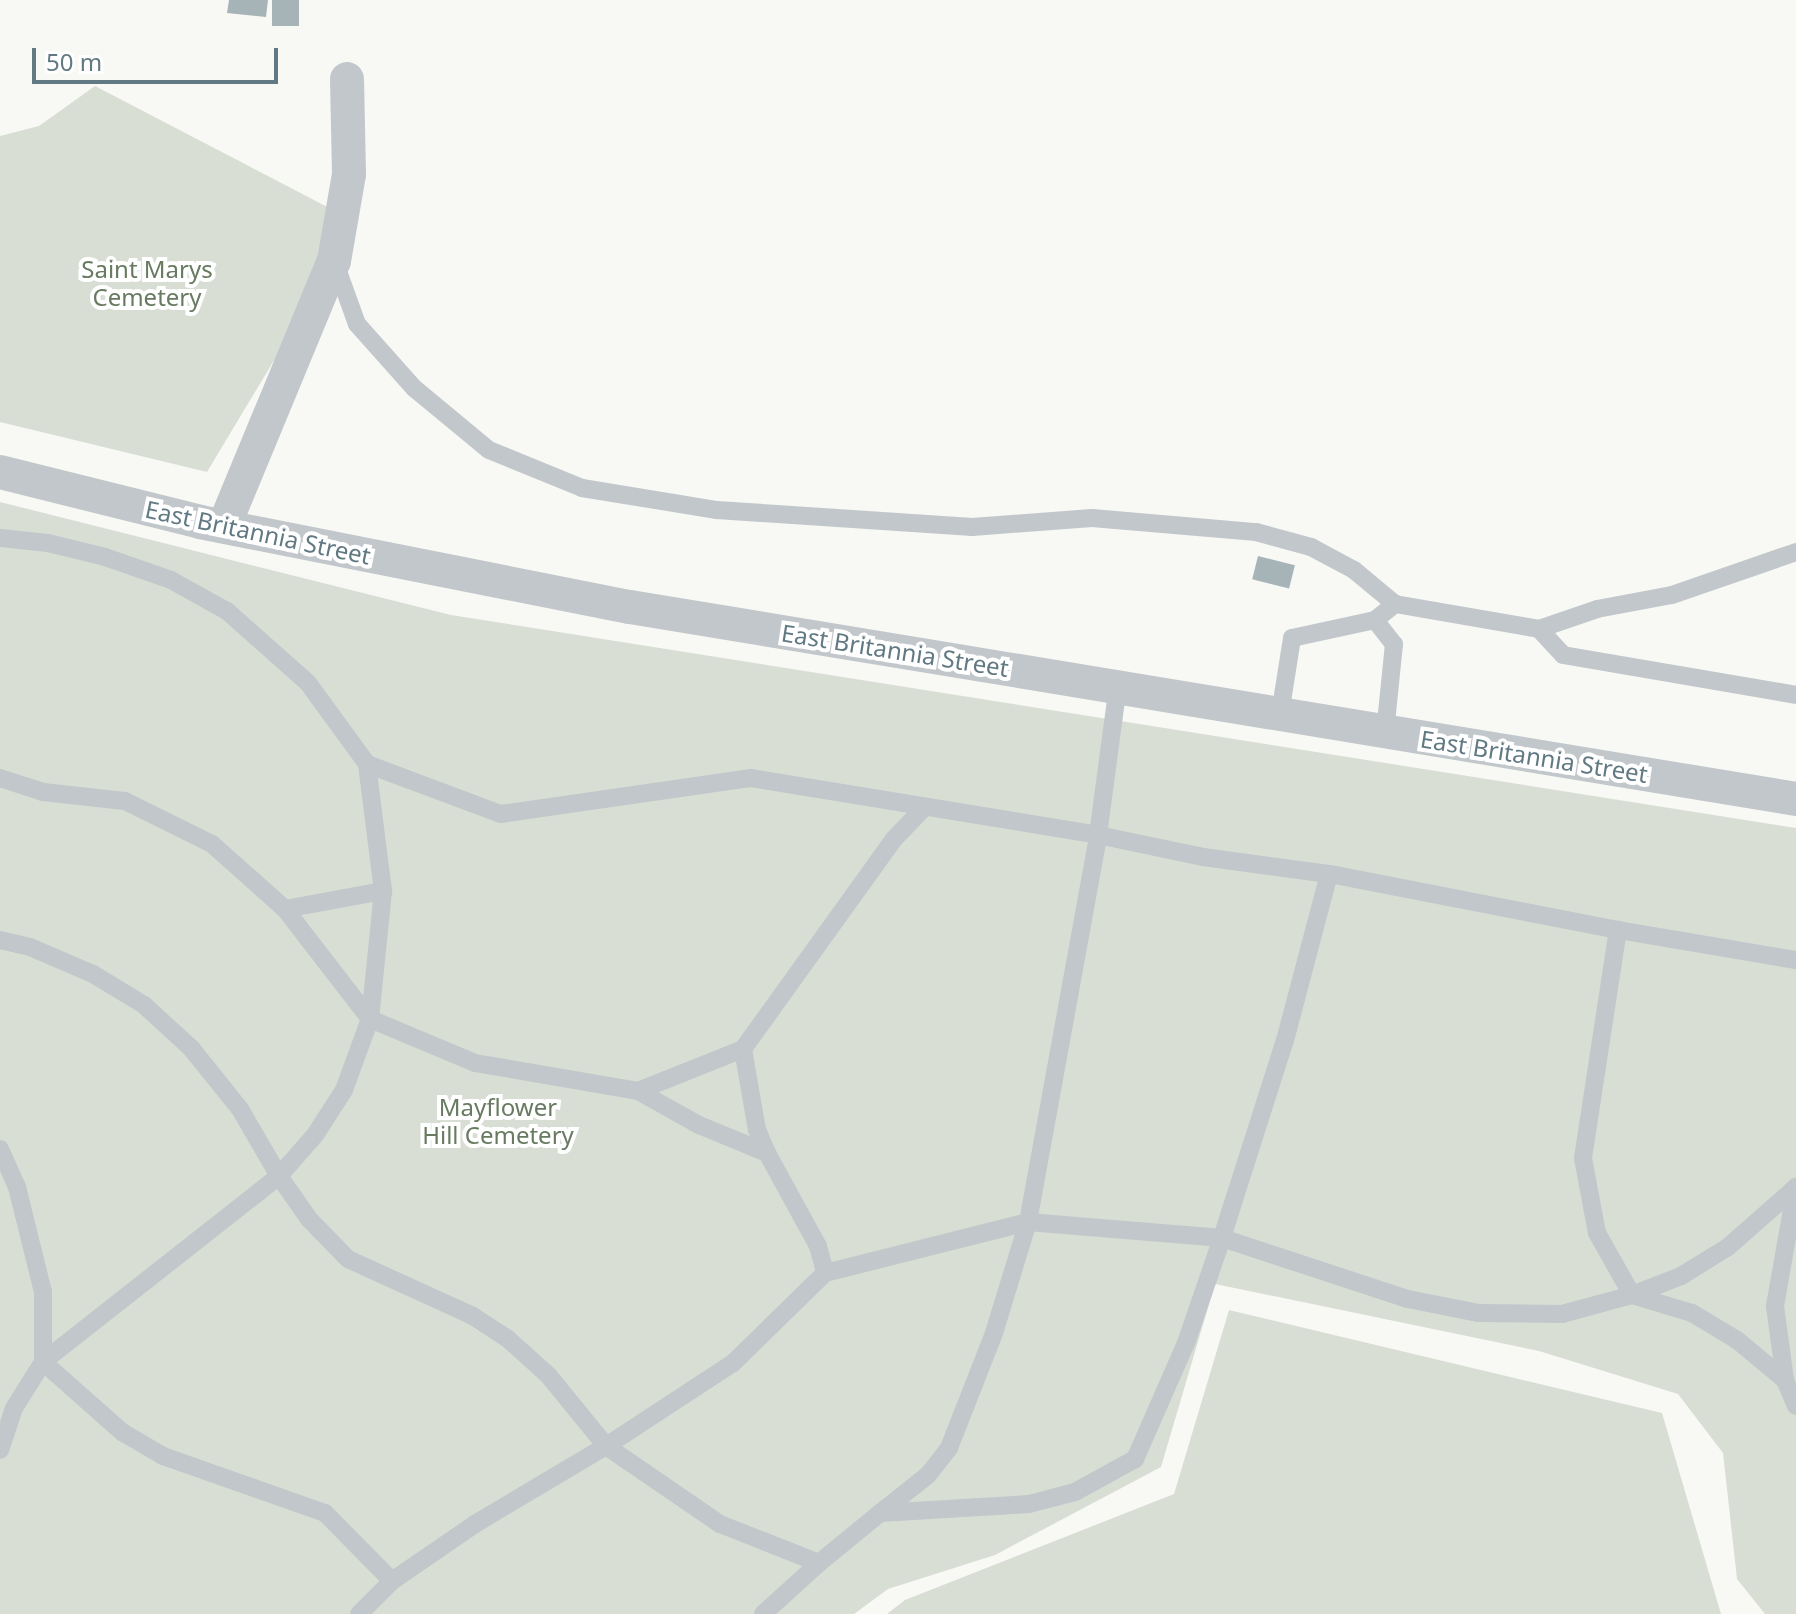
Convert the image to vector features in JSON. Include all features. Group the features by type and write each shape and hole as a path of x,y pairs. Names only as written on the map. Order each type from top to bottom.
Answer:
{"street":[{"path":"224,526 334,261 349,174 347,79"},
{"name":"East Britannia Street","path":"0,472 224,526 630,607 1796,799"}],"lane":[{"path":"334,261 357,324 414,388 489,450 582,488 717,510 972,527 1092,518 1256,532 1311,547 1354,570 1395,604 1539,629 1597,609 1672,595 1796,552"},
{"path":"0,538 48,543 105,557 171,580 227,611 308,683 367,764 383,891 370,1019 344,1090 315,1135 279,1176 43,1362 14,1408 0,1450"},
{"path":"1280,714 1292,638 1375,620 1395,604"},
{"path":"1375,620 1394,644 1385,732"},
{"path":"1539,629 1563,655 1796,695"},
{"path":"763,1614 819,1563 928,1475 949,1448 994,1333 1028,1222 1098,835 1118,686"},
{"path":"367,764 501,814 751,778 923,809 1098,835 1203,857 1329,874 1618,930 1796,960"},
{"path":"0,778 43,792 125,801 151,810 212,844 285,909 370,1019 475,1063 638,1091 699,1125 767,1153"},
{"path":"638,1091 743,1049 894,839 923,809"},
{"path":"880,1513 1029,1504 1075,1492 1135,1459 1186,1343 1222,1238 1285,1040 1329,874"},
{"path":"285,909 383,891"},
{"path":"1618,930 1583,1158 1597,1233 1632,1295 1692,1313 1737,1340 1785,1380"},
{"path":"0,940 30,947 93,974 144,1005 191,1048 240,1109 279,1176 309,1219 348,1259 473,1316 508,1339 548,1375 606,1446 720,1524 819,1563"},
{"path":"743,1049 757,1130 818,1246 825,1273"},
{"path":"0,1149 17,1187 41,1280 43,1362 122,1432 172,1460 325,1513 392,1581"},
{"path":"359,1614 392,1581 733,1363 825,1273 1028,1222 1222,1238 1408,1299 1478,1313 1562,1314 1632,1295 1681,1276 1728,1247 1796,1187"},
{"path":"1796,1187 1775,1306 1785,1380 1796,1406"}],"green space":[{"name":"Saint Marys Cemetery","path":"95,86 335,211 309,302 207,472 0,422 0,136 39,126"},
{"name":"Mayflower Hill Cemetery","path":"0,502 451,615 1796,828 1796,1614 1765,1614 1737,1579 1723,1453 1678,1394 1539,1351 1215,1284 1161,1467 995,1555 888,1589 854,1614 0,1614"},
{"path":"1229,1310 1662,1413 1721,1614 887,1614 905,1600 1174,1494"}],"building":[{"path":"229,0 268,0 266,17 227,13"},
{"path":"272,0 299,0 299,26 272,26"},
{"path":"1258,556 1295,565 1289,588 1252,579"}]}
